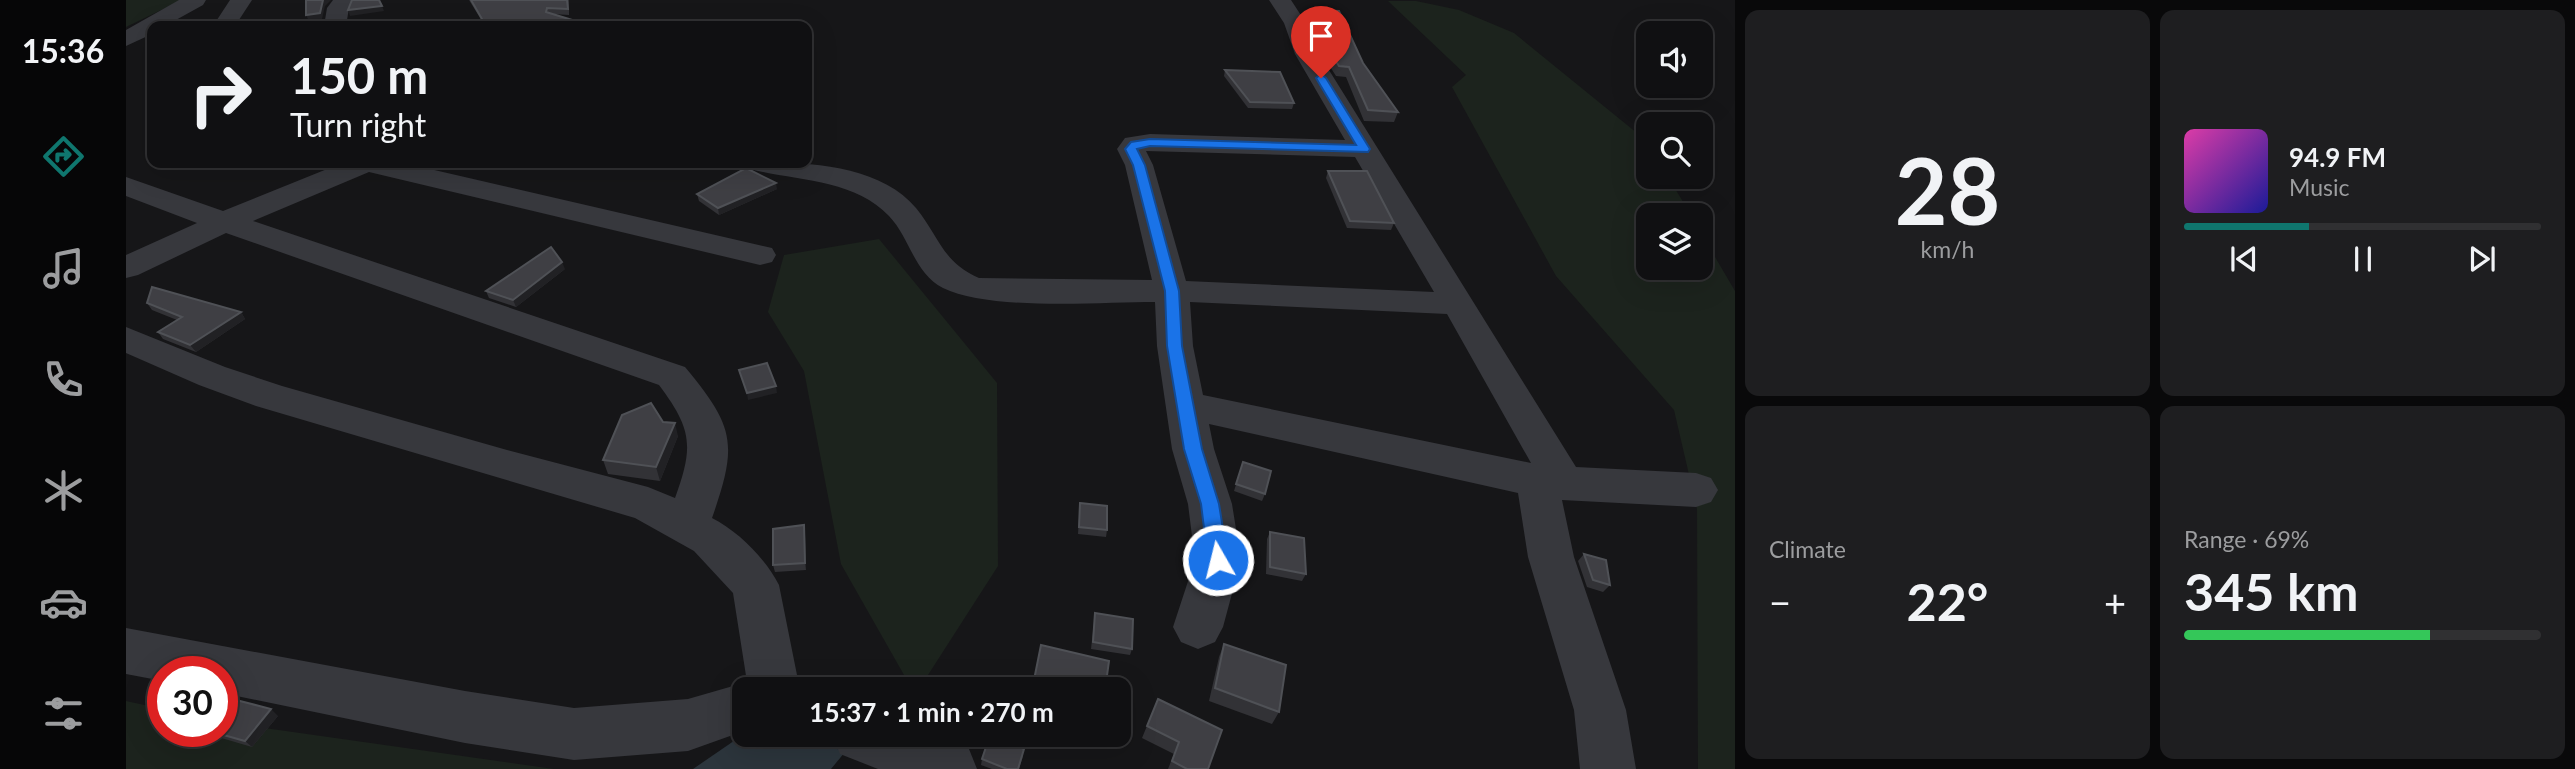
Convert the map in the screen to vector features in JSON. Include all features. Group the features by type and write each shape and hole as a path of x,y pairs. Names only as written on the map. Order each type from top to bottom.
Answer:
{"street":[{"path":"158,21 195,0"},
{"path":"227,21 241,0"},
{"path":"336,21 338,8 344,0"},
{"path":"1280,0 1295,23 1307,54 1460,304 1550,483 1552,557 1600,710 1608,769"},
{"path":"126,39 147,27"},
{"path":"1198,627 1218,560 1210,504 1193,449 1175,346 1172,291 1139,165 1131,149 1135,144 1364,149"},
{"path":"126,268 347,168"},
{"path":"368,168 760,255"},
{"path":"790,168 833,175 884,195 904,213 931,259 952,279 973,288 1007,291 1172,291 1460,304"},
{"path":"126,186 672,376 696,408 709,439 702,484 687,525"},
{"path":"126,339 212,376 270,396 507,466 648,504 710,538 755,585 772,677"},
{"path":"1186,405 1550,483 1696,490"},
{"path":"126,650 465,717 574,734 688,725 732,710"},
{"path":"891,747 949,769"}],"shaded area":[{"path":"126,0 182,0 126,27"},
{"path":"1388,1 1416,1 1459,10 1514,33 1636,132 1636,189 1675,189 1684,203 1636,203 1636,280 1713,280 1713,253 1735,291 1735,769 1698,769 1697,509 1674,410 1556,276 1452,87 1466,75"},
{"path":"879,239 997,383 998,566 927,677 905,677 841,564 804,371 768,312 784,255"},
{"path":"126,701 147,706 147,747 238,747 238,724 554,769 126,769"},
{"path":"732,742 732,747 832,747 845,752 831,769 693,769"}],"building":[{"path":"306,0 323,0 320,13 306,15"},
{"path":"352,0 379,0 382,6 348,10"},
{"path":"471,0 567,0 568,9 547,8 546,12 576,21 483,21"},
{"path":"1315,10 1339,11 1363,63 1398,112 1368,110 1349,67 1339,66 1330,52"},
{"path":"1225,70 1280,72 1294,103 1250,102"},
{"path":"746,168 776,183 718,208 697,194"},
{"path":"1328,171 1367,171 1394,223 1350,221"},
{"path":"551,247 562,262 513,300 486,291"},
{"path":"152,287 241,312 190,345 158,332 182,317 147,303"},
{"path":"767,363 776,386 747,393 739,370"},
{"path":"651,403 663,422 675,423 656,467 603,460 622,415"},
{"path":"1243,462 1271,471 1265,494 1236,484"},
{"path":"1080,503 1107,506 1107,530 1079,527"},
{"path":"804,525 805,563 773,565 773,529"},
{"path":"1270,532 1304,538 1306,574 1270,567"},
{"path":"1584,554 1606,560 1610,585 1593,580"},
{"path":"1095,613 1133,619 1132,649 1093,642"},
{"path":"1224,644 1286,665 1279,712 1215,688"},
{"path":"1041,645 1109,661 1107,677 1035,677"},
{"path":"1158,699 1222,730 1208,769 1187,769 1172,761 1179,742 1147,726"},
{"path":"238,701 271,709 245,741 238,739"},
{"path":"986,747 1024,749 1018,769 1007,769 982,759"}],"route":[{"path":"1218,560 1210,504 1193,449 1175,346 1172,291 1157,226 1139,165 1131,149 1135,144 1150,142 1364,149 1321,78"}]}
